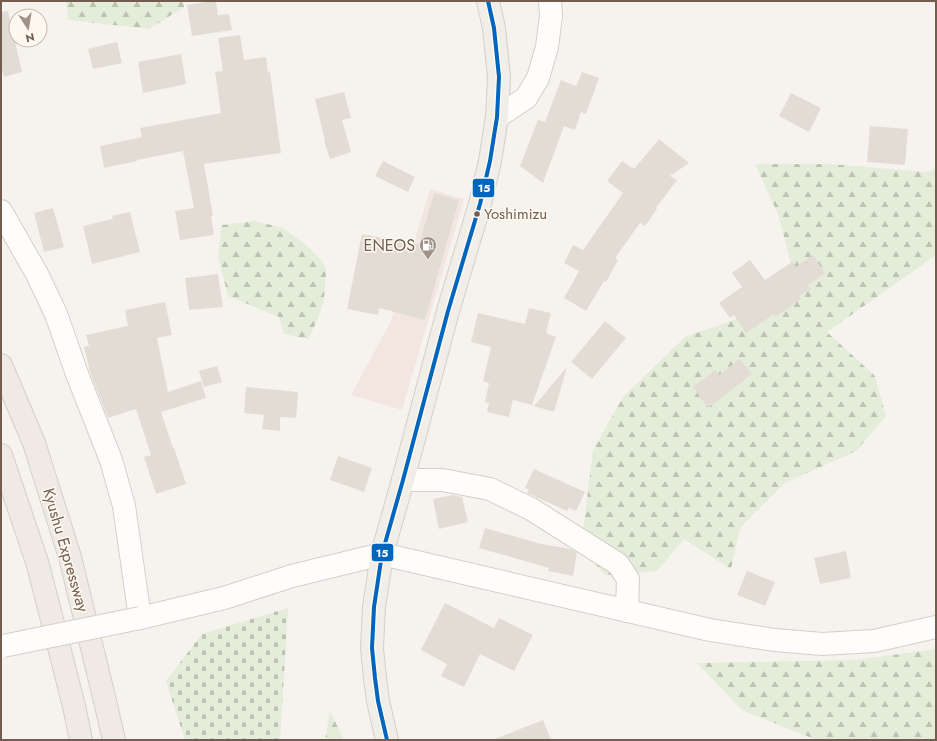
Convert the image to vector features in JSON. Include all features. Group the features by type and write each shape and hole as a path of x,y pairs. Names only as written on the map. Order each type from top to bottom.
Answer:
{"highway":[{"name":"Kyushu Expressway","path":"1,365 34,443 70,557 114,740"},
{"name":"Kyushu Expressway","path":"1,455 38,565 74,706 81,740"}],"main road":[{"path":"387,740 374,678 372,648 374,607 382,554 448,311 480,204 490,160 497,117 499,77 494,28 488,1"}],"street":[{"path":"497,117 526,98 538,78 547,47 551,16 550,1"},
{"path":"1,210 37,274 56,314 77,374 111,460 124,506 140,618"},
{"path":"403,480 442,480 490,489 531,509 618,564 628,579 627,611"},
{"path":"2,646 140,618 224,598 292,576 382,554 710,630 775,640 822,644 874,641 936,628"}],"shaded area":[{"name":"ENEOS","path":"430,189 464,199 402,410 351,395 391,321"}],"green space":[{"path":"66,1 184,1 184,7 149,29 68,20"},
{"path":"755,164 830,164 926,172 936,169 936,255 827,332 875,376 886,416 856,451 785,483 740,528 731,569 684,539 657,571 605,575 581,548 593,450 623,397 685,337 757,312 796,283 778,214"},
{"path":"255,221 283,228 306,245 323,262 326,271 324,299 318,319 308,339 284,334 279,317 228,296 218,256 222,225"},
{"path":"288,608 280,740 185,740 166,681 202,634"},
{"path":"936,649 936,740 817,740 742,710 697,663 856,660"},
{"path":"330,711 344,740 325,740"}],"building":[{"path":"216,1 218,15 229,14 232,30 192,36 187,5"},
{"path":"8,11 8,48 16,48 22,72 4,77 1,66 1,12"},
{"path":"240,35 244,60 266,57 268,72 270,72 281,153 204,164 213,216 211,216 214,235 180,240 175,211 194,208 183,151 104,168 100,146 142,137 140,128 221,113 215,72 223,71 218,38"},
{"path":"117,42 122,63 93,69 88,49"},
{"path":"181,54 186,84 143,93 138,62"},
{"path":"582,72 599,78 586,114 581,112 575,130 564,126 543,183 520,166 538,120 545,122 561,80 576,86"},
{"path":"344,92 351,118 342,120 351,152 330,159 324,141 315,99"},
{"path":"791,93 821,108 809,132 779,116"},
{"path":"870,126 908,129 905,165 867,162"},
{"path":"659,139 689,163 670,176 677,180 656,208 657,209 645,226 640,223 615,258 618,260 606,282 604,281 586,311 564,298 579,271 564,263 573,245 583,250 623,193 607,181 622,161 634,169"},
{"path":"383,161 415,177 408,192 375,176"},
{"path":"434,193 459,200 425,320 379,308 378,315 347,309 362,234 419,245"},
{"path":"53,208 64,247 44,252 34,213"},
{"path":"130,212 140,252 92,264 83,226 113,219 112,216"},
{"path":"813,255 825,273 808,285 811,289 799,296 801,299 775,317 774,314 746,333 734,315 730,318 719,303 742,287 732,273 750,260 765,280 792,262 796,267"},
{"path":"218,274 223,307 189,310 185,278"},
{"path":"165,302 172,335 157,338 168,392 201,381 206,398 161,412 186,484 156,494 144,457 151,455 136,409 108,418 90,372 84,347 89,346 86,335 128,326 125,310"},
{"path":"529,308 551,313 546,333 556,337 532,405 513,400 509,417 487,412 489,403 485,402 489,383 483,381 491,347 471,342 478,313 525,324"},
{"path":"605,321 626,338 592,379 571,362"},
{"path":"740,359 752,374 708,408 693,387 715,370 719,375"},
{"path":"217,366 222,382 204,387 199,371"},
{"path":"567,367 554,412 534,406"},
{"path":"246,387 298,392 296,418 280,417 280,431 262,429 264,415 244,413"},
{"path":"338,456 372,468 364,492 330,480"},
{"path":"534,469 585,492 576,511 569,508 567,511 527,493 529,490 525,488"},
{"path":"453,495 462,497 468,522 439,529 433,499"},
{"path":"485,528 541,544 571,549 577,553 573,576 548,571 549,568 479,548"},
{"path":"846,551 851,578 820,584 814,558"},
{"path":"747,571 775,582 765,606 737,595"},
{"path":"445,603 494,628 499,618 533,635 514,671 480,654 464,687 441,676 447,664 421,650"},
{"path":"543,720 551,740 495,740 495,739"}],"transit line":[{"name":"15","path":"387,740 378,701 372,648 374,607 382,554 448,311 480,204 490,161 497,117 499,77 494,28 488,1"}],"place":[{"name":"Yoshimizu","path":"477,214"},
{"name":"ENEOS","path":"428,260"}]}
